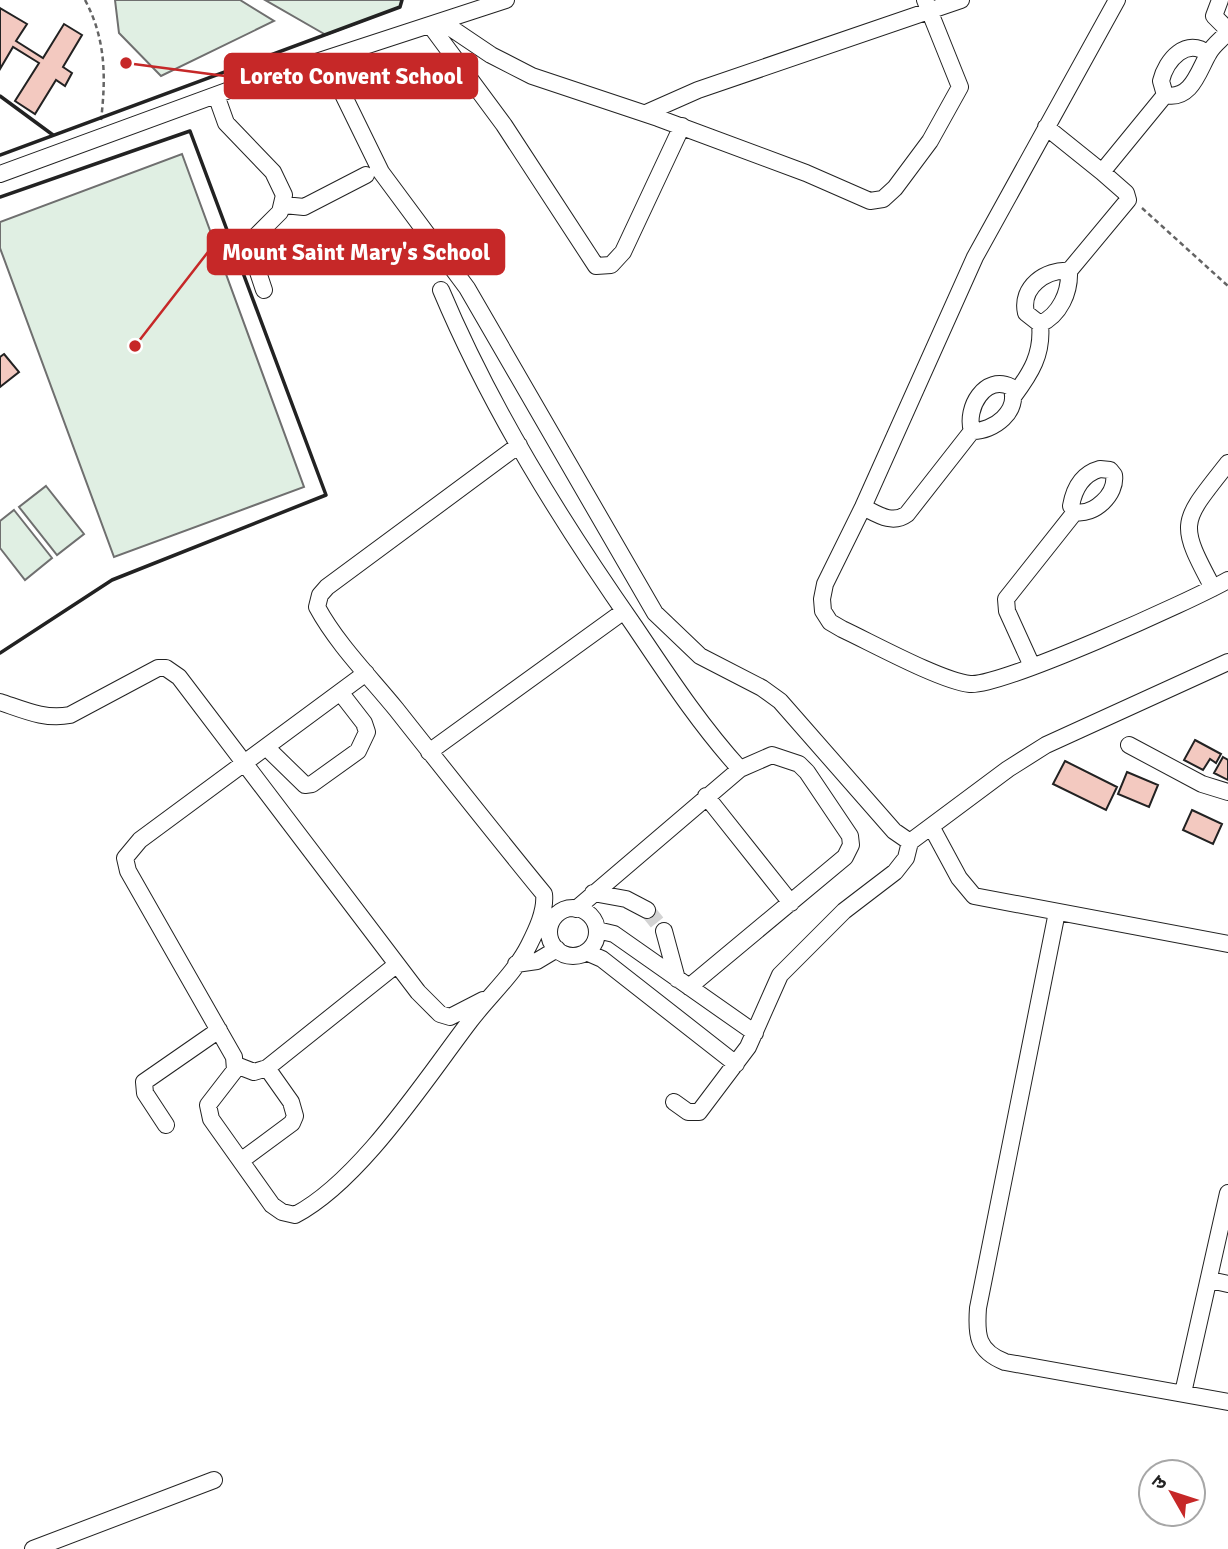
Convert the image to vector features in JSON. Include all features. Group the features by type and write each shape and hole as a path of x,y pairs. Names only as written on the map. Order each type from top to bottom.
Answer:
{"street":[{"path":"0,174 216,95 506,0"},
{"path":"646,113 698,90 927,6 961,0"},
{"path":"1117,0 975,257 863,507 825,584 823,611 830,622 970,684 993,681 1032,666 1213,589 1228,580"},
{"path":"1166,95 1178,95 1190,85 1204,68 1208,54 1228,31 1214,16 1220,0"},
{"path":"436,24 524,73 682,126 806,173 870,201 883,199 930,141 960,87 927,6"},
{"path":"436,24 596,265 611,265 623,252 682,126"},
{"path":"1166,95 1162,87 1163,74 1174,57 1189,47 1200,48 1208,54"},
{"path":"316,62 324,64 335,78 381,173 471,295 654,613 700,656 762,688 779,701 894,831 910,842"},
{"path":"216,95 226,123 273,172 281,186 284,205"},
{"path":"1102,172 1166,95"},
{"path":"1040,324 1053,315 1065,298 1069,271 1129,196 1046,127"},
{"path":"284,205 304,207 366,175"},
{"path":"264,290 251,255 251,242 284,205"},
{"path":"972,430 983,431 995,426 1009,410 1013,397 1038,358 1042,342 1040,324 1026,313 1026,295 1051,272 1069,271"},
{"path":"440,290 471,357 519,445 685,702 740,769"},
{"path":"863,507 889,519 901,518 972,430 971,408 983,391 1003,384 1011,387 1013,397"},
{"path":"236,1065 232,1077 211,1098 208,1112 242,1160 263,1196 282,1212 295,1215 318,1202 360,1160 446,1055 528,947 537,925 544,894 366,673 317,607 320,595 519,445"},
{"path":"1213,589 1190,545 1188,529 1191,515 1228,463"},
{"path":"1032,666 1007,611 1006,598 1075,512"},
{"path":"429,752 624,611"},
{"path":"674,1102 688,1112 699,1112 737,1064 755,1033 780,975 844,911 895,872 906,858 910,842 1046,745 1228,662"},
{"path":"0,702 55,718 70,715 158,668 166,668 179,677 396,965 432,1006 450,1017 491,995"},
{"path":"366,673 140,840 125,858 128,871 219,1030 236,1065 254,1072 267,1069 396,965"},
{"path":"267,748 305,785 312,784 358,751 366,732 363,723 340,692"},
{"path":"1129,745 1202,784 1228,792"},
{"path":"516,964 537,961 553,943 551,922 558,913 576,908 740,769 772,755 799,764 850,835 851,845 845,857 791,903 683,983"},
{"path":"706,796 791,903"},
{"path":"932,828 960,878 974,896 1228,944"},
{"path":"593,893 626,899 647,910"},
{"path":"544,901 558,913"},
{"path":"537,925 553,943 572,956 586,951 594,943 597,930 591,919 576,908"},
{"path":"1057,912 978,1308 976,1334 990,1356 1004,1362 1228,1402"},
{"path":"597,930 614,934 755,1033"},
{"path":"664,931 683,983"},
{"path":"586,951 602,959 737,1064"},
{"path":"166,1125 145,1093 144,1082 219,1030"},
{"path":"242,1160 292,1123 295,1116 291,1102 267,1069"},
{"path":"1183,1393 1228,1193"},
{"path":"1210,1280 1228,1284"},
{"path":"33,1549 214,1480"}],"path":[{"path":"85,0 95,19 106,69 98,137"},
{"path":"1129,196 1228,286"}],"green space":[{"path":"115,0 240,0 274,21 161,76 119,33"},
{"path":"265,0 402,0 400,7 326,35"},
{"path":"182,154 304,487 114,557 0,248 0,222"},
{"path":"46,486 84,534 57,555 19,507"},
{"path":"14,510 52,558 25,580 0,548 0,521"}],"building":[{"path":"0,8 27,24 16,41 43,58 64,24 82,35 63,67 72,73 65,86 56,80 35,114 15,101 39,63 13,47 0,69"},
{"path":"4,354 19,372 0,387 0,357"},
{"path":"1195,740 1221,754 1216,763 1210,759 1203,770 1184,760"},
{"path":"1223,757 1228,760 1228,780 1214,773"},
{"path":"1065,761 1117,787 1106,810 1053,784"},
{"path":"1127,772 1158,785 1149,807 1118,794"},
{"path":"1192,810 1222,824 1213,844 1183,830"}],"tunnel":[{"path":"647,910 664,931"}],"wall":[{"path":"0,155 400,7 402,0"},
{"path":"0,96 53,135"},
{"path":"0,197 190,131 326,495 112,580 0,653"}],"place":[{"name":"Loreto Convent School","path":"126,63"},
{"name":"Mount Saint Mary's School","path":"135,346"}]}
